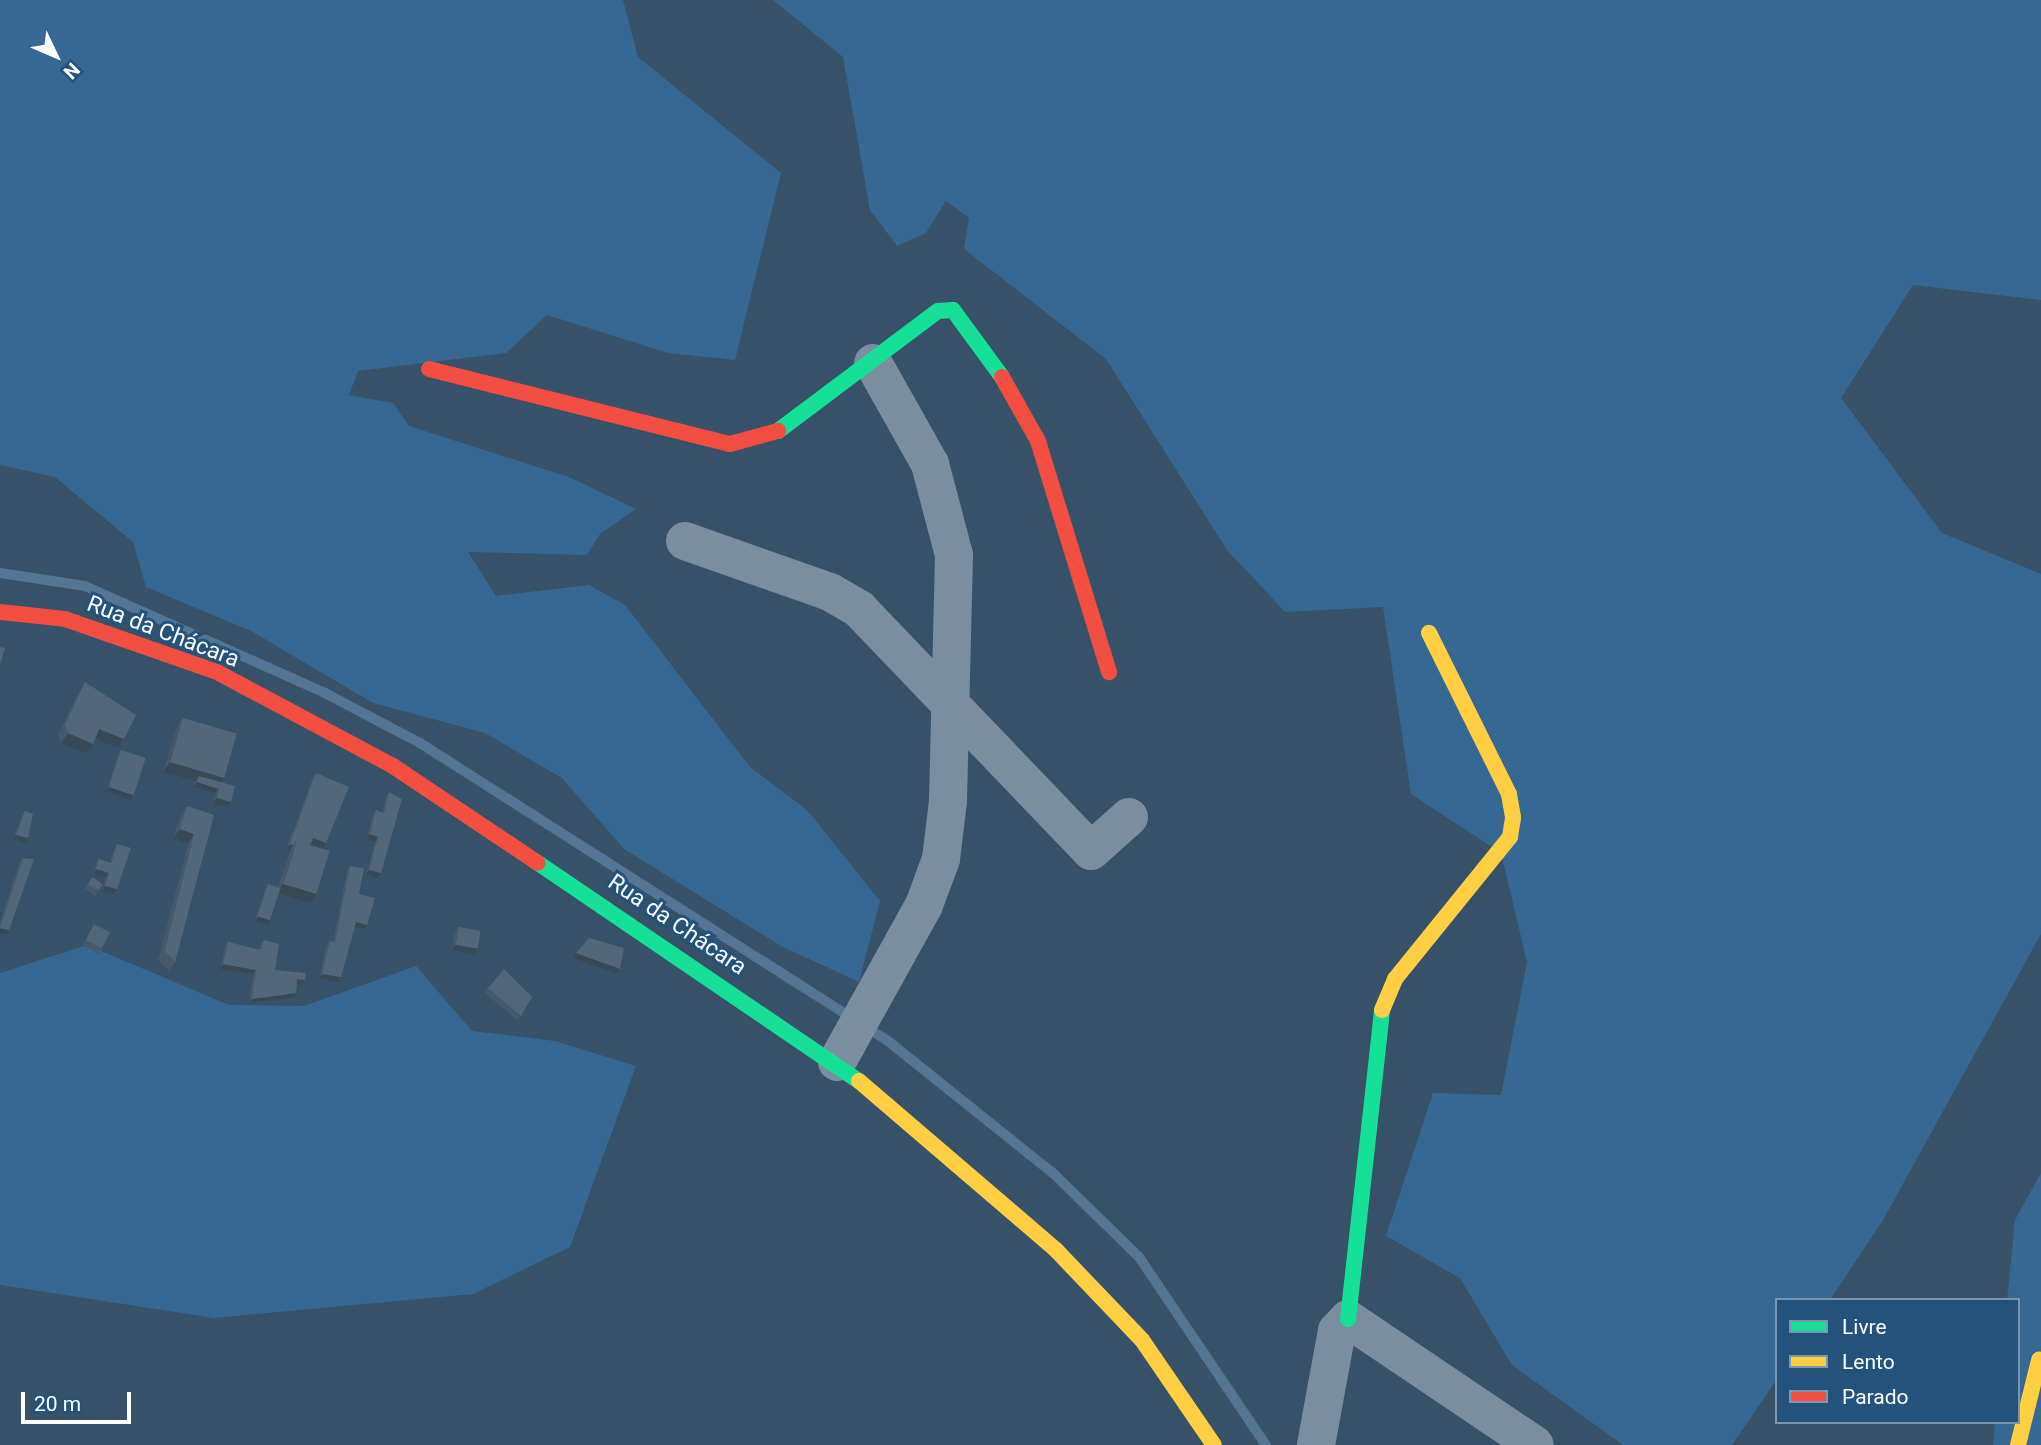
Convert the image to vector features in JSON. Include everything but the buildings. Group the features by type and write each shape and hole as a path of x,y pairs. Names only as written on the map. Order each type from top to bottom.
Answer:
{"street":[{"path":"429,369 730,444 779,430 873,363 938,311 965,318 1038,441 1109,672"},
{"path":"837,1062 924,905 941,859 954,555 945,510 911,425 873,363"},
{"path":"685,541 830,592 859,609 1091,851 1129,817"},
{"name":"Rua da Chácara","path":"0,612 65,619 217,672 358,747 620,913 837,1062 971,1170 1056,1250 1142,1340 1214,1445"},
{"path":"1316,1445 1337,1331 1348,1319 1381,1012 1395,979 1510,837 1513,817 1509,794 1429,633"},
{"path":"1348,1319 1535,1445"},
{"path":"2018,1445 2039,1360"}],"shaded area":[{"path":"0,0 623,0 638,57 781,173 735,360 668,353 547,315 506,353 358,371 349,395 393,403 409,426 569,477 636,509 600,534 587,555 468,552 496,596 589,585 625,605 750,767 807,810 880,901 859,982 781,946 624,849 562,778 485,733 373,703 251,631 146,587 133,542 55,477 0,465"},
{"path":"773,0 2041,0 2041,300 1913,285 1841,398 1942,533 2041,574 2041,934 1883,1220 1831,1298 1775,1298 1775,1382 1732,1445 1623,1445 1512,1365 1460,1278 1386,1236 1433,1093 1501,1095 1527,962 1501,853 1411,794 1383,607 1285,612 1227,550 1106,359 964,249 969,218 946,201 926,233 897,246 870,210 843,57"},
{"path":"87,945 229,1005 304,1006 416,966 472,1031 555,1041 636,1066 570,1247 473,1294 214,1318 0,1285 0,973"},
{"path":"2041,1173 2041,1445 1993,1445 1995,1424 2020,1424 2020,1298 2007,1298 2015,1220"}],"waterway":[{"path":"0,573 85,586 325,693 420,743 888,1041 1053,1173 1139,1257 1266,1445"}],"traffic: fast":[{"path":"778,431 938,311 953,310 1002,377"},
{"path":"538,863 859,1081"},
{"path":"1348,1319 1382,1010"}],"traffic: slow":[{"path":"1382,1010 1395,979 1510,837 1513,817 1509,794 1429,633"},
{"path":"859,1081 1056,1250 1142,1340 1214,1445"},
{"path":"2018,1445 2039,1360"}],"traffic: jam":[{"path":"429,369 730,444 778,431"},
{"path":"1002,377 1038,441 1109,672"},
{"path":"0,612 65,619 217,672 393,766 538,863"}]}
